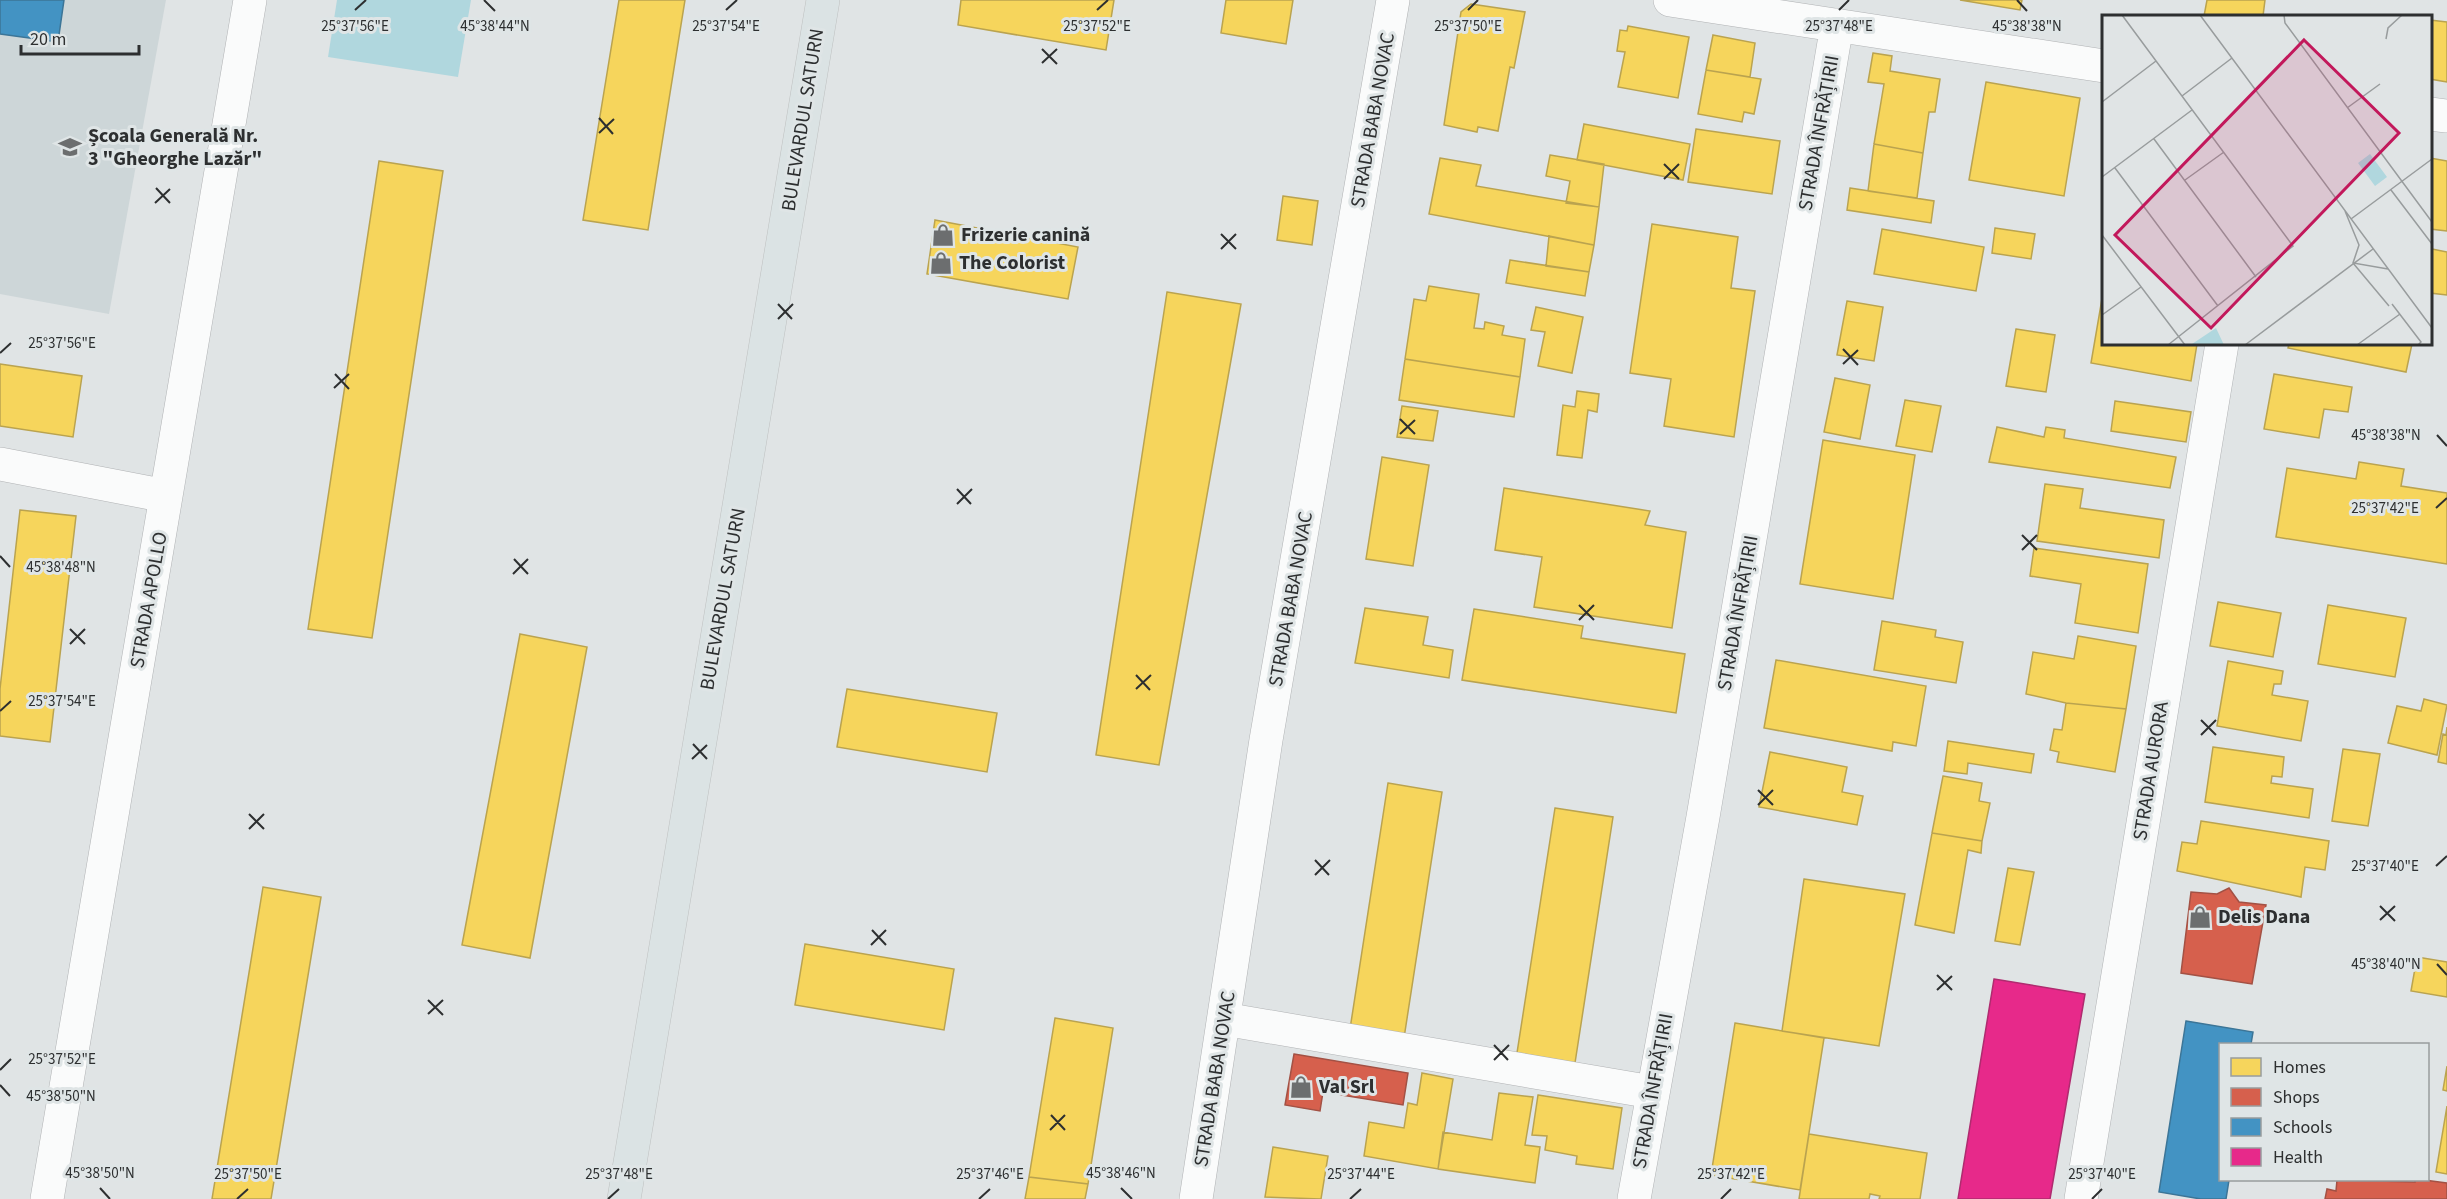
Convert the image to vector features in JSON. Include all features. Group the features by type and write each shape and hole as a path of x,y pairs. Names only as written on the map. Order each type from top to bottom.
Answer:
{"main road":[{"name":"BULEVARDUL SATURN","path":"624,1199 824,0"}],"street":[{"name":"STRADA APOLLO","path":"47,1199 250,0"},
{"name":"STRADA BABA NOVAC","path":"1196,1199 1266,740 1394,0"},
{"path":"1670,0 2102,66"},
{"name":"STRADA ÎNFRĂȚIRII","path":"1634,1199 1703,817 1837,26"},
{"path":"2432,114 2447,116"},
{"name":"STRADA AURORA","path":"2080,1199 2222,345"},
{"path":"0,464 166,496"},
{"path":"1224,1019 1652,1092"}],"shaded area":[{"name":"Școala Generală Nr. 3 \"Gheorghe Lazăr\"","path":"0,0 166,0 109,314 0,294"},
{"path":"337,0 471,0 458,77 328,57"}],"building: Homes":[{"path":"619,0 685,0 648,230 583,220"},
{"path":"961,0 1114,0 1106,50 958,25"},
{"path":"1226,0 1293,0 1286,44 1221,33"},
{"path":"1960,0 2022,0 2020,10"},
{"path":"2207,0 2265,0 2263,15 2204,15"},
{"path":"1471,4 1525,12 1514,68 1510,67 1498,131 1478,127 1477,132 1444,125 1461,12"},
{"path":"2432,20 2447,22 2447,82 2432,79"},
{"path":"1628,26 1689,37 1678,98 1618,87 1625,52 1617,51 1620,30 1627,31"},
{"path":"1713,35 1755,43 1750,77 1706,70"},
{"path":"1873,53 1892,56 1890,71 1940,79 1935,112 1929,112 1923,153 1874,144 1884,84 1868,82"},
{"path":"1706,70 1761,79 1754,114 1744,112 1742,122 1698,114"},
{"path":"1986,82 2080,98 2064,196 1969,180"},
{"path":"1584,124 1690,144 1683,180 1577,160"},
{"path":"1696,129 1780,141 1772,194 1688,182"},
{"path":"1874,144 1923,153 1917,198 1868,191"},
{"path":"1550,155 1604,164 1599,207 1566,203 1570,181 1546,176"},
{"path":"1440,158 1481,165 1476,186 1599,207 1594,245 1429,214"},
{"path":"2432,158 2447,161 2447,231 2432,229"},
{"path":"379,161 443,171 372,638 308,629"},
{"path":"1850,188 1934,201 1931,223 1847,210"},
{"path":"1283,196 1318,201 1312,245 1277,240"},
{"path":"935,220 1078,247 1068,299 927,274"},
{"path":"1652,224 1738,237 1731,288 1755,291 1734,437 1664,426 1671,379 1630,373"},
{"path":"1995,228 2035,234 2031,259 1992,253"},
{"path":"1882,229 1984,247 1976,291 1874,274"},
{"path":"1549,236 1594,245 1589,272 1546,266"},
{"path":"2432,249 2447,252 2447,295 2432,293"},
{"path":"1510,260 1589,272 1585,296 1506,283"},
{"path":"1429,286 1479,294 1474,328 1484,329 1485,322 1504,326 1502,335 1525,339 1520,377 1405,359 1414,299 1426,301"},
{"path":"1167,292 1241,304 1159,765 1096,755"},
{"path":"2102,299 2102,345 2197,345 2191,381 2091,363"},
{"path":"1847,301 1883,307 1874,361 1837,355"},
{"path":"1536,307 1583,317 1572,373 1538,366 1545,332 1531,330"},
{"path":"2016,329 2055,335 2046,392 2006,386"},
{"path":"2289,345 2412,345 2406,372 2288,348"},
{"path":"1405,359 1520,377 1514,417 1399,400"},
{"path":"0,364 82,376 73,437 0,426"},
{"path":"2274,374 2352,387 2348,412 2324,409 2319,438 2264,429"},
{"path":"1835,378 1870,385 1860,439 1824,432"},
{"path":"1577,391 1599,394 1597,412 1588,410 1582,458 1557,455 1563,405 1575,407"},
{"path":"1905,400 1941,406 1932,452 1896,446"},
{"path":"2115,401 2191,412 2186,442 2111,431"},
{"path":"1402,406 1438,411 1433,441 1397,437"},
{"path":"1997,427 2044,437 2046,427 2065,430 2064,438 2176,457 2170,488 1989,462"},
{"path":"1823,440 1915,455 1893,599 1800,584"},
{"path":"1382,457 1429,465 1413,566 1366,559"},
{"path":"2359,462 2404,469 2401,486 2447,493 2447,564 2276,537 2287,468 2356,479"},
{"path":"2045,484 2083,489 2080,508 2164,520 2159,558 2037,541"},
{"path":"1504,488 1650,511 1645,525 1686,532 1672,628 1534,607 1542,557 1495,550"},
{"path":"20,510 76,516 50,742 0,736 0,689"},
{"path":"2034,548 2148,564 2138,633 2075,623 2081,584 2030,576"},
{"path":"2218,602 2281,613 2273,657 2210,646"},
{"path":"2328,605 2406,618 2395,677 2318,664"},
{"path":"1365,608 1428,617 1423,645 1453,650 1449,678 1355,663"},
{"path":"1474,609 1583,626 1581,638 1685,654 1676,713 1462,680"},
{"path":"1882,621 1936,630 1935,637 1963,642 1956,683 1874,670"},
{"path":"520,634 587,647 530,958 462,945"},
{"path":"2078,636 2136,646 2126,709 2066,703 2026,694 2033,652 2074,659"},
{"path":"1776,660 1926,686 1916,746 1893,742 1892,751 1764,728"},
{"path":"2228,661 2283,671 2281,684 2274,684 2272,695 2308,701 2301,741 2217,726"},
{"path":"847,689 997,713 987,772 837,747"},
{"path":"2424,699 2447,705 2437,755 2388,743 2397,706 2421,711"},
{"path":"2066,703 2126,709 2115,772 2057,762 2059,752 2050,750 2054,729 2062,730"},
{"path":"2447,727 2447,764 2438,762 2443,734 2446,735"},
{"path":"1948,741 2034,754 2031,773 1968,763 1967,774 1944,771"},
{"path":"2213,747 2284,757 2282,777 2272,776 2271,783 2313,789 2309,818 2205,802"},
{"path":"2343,749 2380,754 2368,826 2332,821"},
{"path":"1770,752 1847,767 1842,792 1863,796 1857,825 1759,807"},
{"path":"1943,776 1982,783 1979,801 1990,803 1982,841 1932,833"},
{"path":"1388,783 1442,792 1404,1038 1350,1029"},
{"path":"1555,808 1613,817 1575,1063 1517,1053"},
{"path":"2201,821 2329,841 2325,870 2305,867 2301,897 2177,871 2182,842 2197,844"},
{"path":"1932,833 1982,841 1981,853 1968,850 1954,933 1915,925"},
{"path":"2008,868 2034,872 2020,945 1995,941"},
{"path":"1804,879 1905,894 1879,1046 1782,1031"},
{"path":"263,887 321,897 271,1199 212,1199"},
{"path":"805,944 954,969 944,1030 795,1005"},
{"path":"2417,957 2447,962 2447,997 2411,991"},
{"path":"1055,1018 1113,1028 1088,1184 1029,1177"},
{"path":"1735,1023 1824,1038 1800,1190 1711,1175"},
{"path":"2447,1066 2447,1091 2443,1090"},
{"path":"1422,1073 1453,1079 1438,1169 1364,1156 1369,1122 1404,1128 1408,1103 1417,1105"},
{"path":"1499,1093 1533,1097 1525,1145 1540,1147 1535,1183 1438,1169 1443,1132 1492,1140"},
{"path":"1538,1095 1622,1108 1613,1169 1576,1164 1577,1156 1545,1150 1547,1136 1532,1135"},
{"path":"2447,1106 2447,1174 2436,1172"},
{"path":"1809,1134 1927,1153 1920,1199 1879,1199 1880,1196 1870,1194 1869,1199 1799,1199"},
{"path":"1273,1147 1328,1156 1321,1199 1265,1197"},
{"path":"1029,1177 1088,1184 1085,1199 1025,1199"}],"building: Shops":[{"path":"2229,888 2239,902 2266,905 2252,984 2181,973 2191,892 2217,894"},
{"path":"1294,1054 1408,1073 1403,1105 1323,1092 1320,1111 1285,1105"},
{"path":"2337,1181 2429,1181 2447,1183 2447,1199 2325,1199 2327,1189 2336,1191"}],"building: Schools":[{"path":"0,0 64,0 58,42 0,34"},
{"path":"2186,1021 2253,1032 2251,1043 2219,1043 2219,1181 2229,1181 2226,1199 2201,1199 2159,1192"}],"building: Health":[{"path":"1994,979 2085,994 2050,1199 1958,1199"}],"place":[{"name":"Școala Generală Nr. 3 \"Gheorghe Lazăr\"","path":"70,147"},
{"name":"Frizerie canină","path":"943,235"},
{"name":"The Colorist","path":"941,263"},
{"name":"Delis Dana","path":"2200,917"},
{"name":"Val Srl","path":"1301,1087"}]}
